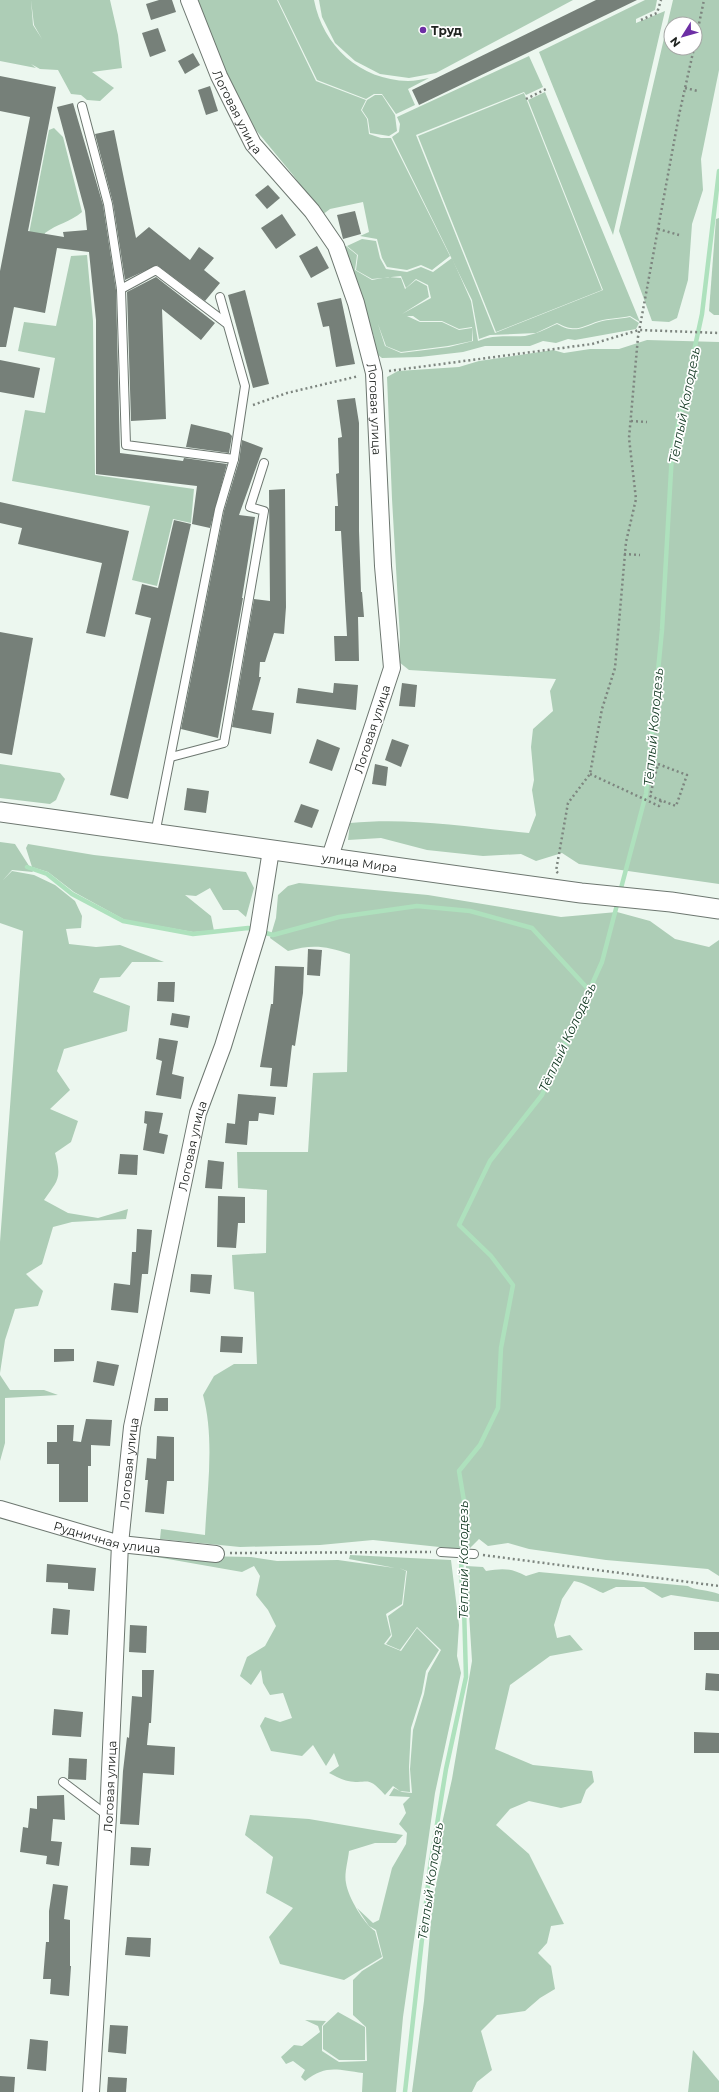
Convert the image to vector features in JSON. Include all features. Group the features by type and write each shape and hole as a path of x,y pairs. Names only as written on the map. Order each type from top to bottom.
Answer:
{"street":[{"name":"Логовая улица","path":"189,0 219,76 253,144 312,211 336,246 356,303 374,373 384,566 392,668 330,857"},
{"name":"улица Мира","path":"0,812 155,835 330,857 582,893 671,902 719,909"},
{"name":"Логовая улица","path":"91,2092 108,1816 120,1544 132,1427 195,1128 258,932 271,850"},
{"name":"Рудничная улица","path":"0,1509 120,1544 216,1554"}],"lane":[{"path":"82,106 108,204 121,289 126,445 234,459"},
{"path":"121,289 156,270 226,323"},
{"path":"155,835 219,510 234,459 245,386 226,323 220,297"},
{"path":"171,757 224,743 264,511 250,507 264,463"},
{"path":"441,1552 474,1554"},
{"path":"63,1782 108,1816"}],"path":[{"path":"641,20 657,12 661,0"},
{"path":"701,16 704,0"},
{"path":"561,890 562,880 556,871 568,802 590,774 602,709 615,668 624,554 636,499 629,438 639,330 692,56"},
{"path":"526,99 548,88"},
{"path":"685,88 698,90"},
{"path":"658,229 679,235"},
{"path":"242,408 287,394 374,373 592,344 639,330 650,329 719,333"},
{"path":"631,421 647,422"},
{"path":"624,554 640,555"},
{"path":"658,764 687,775 676,806 661,800 650,796 658,764"},
{"path":"590,774 659,806 661,800"},
{"path":"216,1554 394,1551 441,1552"},
{"path":"474,1554 719,1586"}],"green space":[{"path":"0,0 31,0 110,0 118,35 122,68 92,72 114,88 100,101 87,100 81,95 71,94 58,70 40,69 31,64 36,68 0,61","holes":["31,0 34,25 42,39 33,25"]},
{"path":"198,0 277,0 316,81 366,100 361,110 367,119 369,134 381,138 391,138 450,256 432,270 421,265 407,270 387,267 382,258 377,239 360,236 369,232 363,202 330,209 322,215 293,175 246,118 216,54"},
{"path":"278,0 314,0 319,17 335,46 346,57 360,67 374,74 391,79 408,81 429,78 408,89 415,105 396,114 382,94 374,94 366,99 317,80"},
{"name":"Труд","path":"319,0 573,0 436,73 409,78 380,74 355,61 335,43 322,17"},
{"path":"645,0 657,0 655,10 636,19 636,23 665,11 613,235 539,52"},
{"path":"673,0 719,0 719,70 701,159 703,190 692,224 688,280 677,318 669,322 652,321 619,231 663,43 663,56 703,56 703,16 669,16"},
{"path":"529,56 543,87 526,95 524,92 416,135 495,333 603,290 528,100 545,92 640,322 630,316 603,320 578,328 569,328 557,323 536,333 490,335 479,339 472,300 392,137 399,132 400,124 397,117"},
{"path":"524,93 602,290 496,332 418,136"},
{"path":"375,95 382,95 395,115 397,131 389,136 370,133 368,119 362,110 367,100"},
{"path":"54,128 63,137 82,212 45,233 35,288 21,275 49,130"},
{"path":"719,218 719,315 714,315 709,311 716,219"},
{"path":"362,239 376,241 380,258 386,269 407,272 421,267 433,272 452,258 471,301 478,341 495,337 525,336 537,333 557,324 569,329 578,329 603,321 630,317 639,323 636,329 575,340 568,339 556,343 543,341 530,346 485,346 463,352 420,357 382,358 374,352 371,341 374,337 342,246 346,246 357,255 355,270 372,280 384,278 372,279 356,270 358,255 347,246","holes":["401,276 406,288 416,279 428,285 431,298 402,314 429,297 427,286 416,280 405,289 401,278 390,277","407,316 413,316 420,321 442,321 459,329 472,327 473,341 449,347 401,353 385,346 378,324 386,346 401,352 448,346 472,341 472,328 459,330 442,322 420,322"]},
{"path":"87,255 93,321 95,475 194,489 191,523 173,519 157,586 132,580 150,506 12,481 25,410 45,413 55,358 18,351 24,322 56,326 71,256"},
{"path":"647,340 719,342 719,884 579,864 562,853 536,861 521,854 483,856 427,850 381,838 348,840 350,823 372,821 417,822 529,833 536,815 532,790 534,780 531,747 533,729 553,711 550,691 556,679 409,670 399,662 400,637 387,377 398,371 459,367 479,361 553,350 564,353 590,349 619,349"},
{"path":"0,764 60,773 65,779 56,800 50,804 0,798"},
{"path":"0,842 15,844 33,872 12,870 3,880 12,871 34,875 55,885 75,901 82,916 81,928 66,929 69,944 96,947 120,945 164,962 132,962 120,977 100,978 93,992 130,1006 127,1031 64,1049 57,1071 70,1090 50,1109 78,1121 71,1142 55,1153 58,1168 57,1179 53,1188 44,1200 68,1213 98,1218 128,1209 126,1219 72,1222 53,1227 42,1264 26,1274 43,1291 38,1306 15,1309 5,1340 0,1373 0,1242 23,931 0,923"},
{"path":"28,844 94,855 246,872 254,888 246,917 238,910 223,910 210,888 196,896 185,895 211,916 214,931 193,932 125,920 74,892 48,872 32,867 26,848"},
{"path":"299,883 428,895 561,917 617,912 650,921 675,939 709,947 719,940 719,1576 708,1569 606,1560 529,1549 508,1543 488,1546 479,1539 468,1550 373,1540 320,1545 240,1547 160,1539 161,1529 205,1535 209,1465 209,1430 203,1395 214,1376 234,1364 257,1364 254,1292 234,1289 232,1255 266,1253 267,1190 238,1188 237,1152 308,1152 313,1073 347,1072 350,954 334,949 319,947 304,947 288,951 270,938 276,918 278,895 288,886"},
{"path":"0,1375 10,1390 44,1390 58,1395 5,1398 5,1443 0,1461"},
{"path":"145,1555 251,1557 277,1561 338,1560 395,1568 349,1559 350,1555 451,1560 459,1625 457,1656 461,1673 435,1793 403,2017 396,2092 362,2092 363,2073 326,2070 319,2072 305,2081 301,2077 305,2070 293,2061 286,2064 281,2057 294,2045 302,2046 320,2032 318,2026 305,2020 326,2021 322,2026 322,2051 339,2062 367,2061 366,2027 353,2015 353,1980 362,1971 383,1958 376,1930 369,1926 357,1908 373,1923 379,1920 392,1868 406,1844 407,1833 399,1824 406,1813 403,1804 410,1797 389,1796 394,1788 400,1791 393,1786 385,1795 370,1782 355,1782 338,1778 329,1773 339,1766 334,1753 326,1766 313,1745 302,1756 271,1751 260,1726 265,1717 280,1722 292,1718 283,1693 270,1695 263,1683 261,1670 251,1685 240,1676 247,1657 265,1646 276,1626 268,1610 256,1595 260,1576 254,1566 242,1572","holes":["399,1568 407,1571 403,1605 388,1616 392,1636 386,1644 400,1650 417,1627 441,1650 428,1673 424,1694 413,1730 410,1769 412,1793 400,1791 410,1792 409,1767 411,1728 422,1693 426,1671 439,1650 417,1628 401,1651 384,1644 391,1635 386,1614 402,1604 406,1571"]},
{"path":"466,1566 483,1567 486,1571 497,1569 511,1570 526,1576 539,1572 688,1586 719,1594 719,1602 671,1595 662,1598 644,1587 616,1587 603,1593 574,1581 562,1599 554,1625 557,1638 570,1635 583,1650 550,1656 510,1685 495,1749 533,1765 592,1771 594,1782 586,1790 581,1803 561,1808 529,1801 510,1809 496,1825 529,1854 564,1924 551,1926 547,1943 538,1953 551,1966 555,1989 540,1998 525,2011 497,2015 481,2031 492,2070 477,2082 472,2092 412,2092 424,2001 433,1898 442,1858 439,1837 452,1779 472,1661"},
{"path":"250,1815 309,1819 403,1835 396,1843 375,1843 349,1851 345,1876 347,1889 366,1923 375,1931 382,1957 344,1980 280,1964 269,1937 293,1908 266,1893 273,1857 245,1835"},
{"path":"338,2012 365,2027 365,2060 339,2060 323,2049 323,2026"},
{"path":"693,2050 719,2081 719,2092 688,2092"}],"building":[{"path":"159,0 172,0 176,12 151,20 146,4"},
{"path":"596,0 637,0 419,105 412,90"},
{"path":"158,28 166,51 150,57 142,33"},
{"path":"193,53 200,65 185,74 178,61"},
{"path":"0,76 56,87 28,231 64,237 63,232 87,230 85,211 57,107 73,103 103,205 116,290 120,453 183,461 184,458 227,464 210,528 192,524 197,486 96,474 96,320 89,252 57,248 45,313 14,307 6,347 0,347 0,271 30,117 0,111"},
{"path":"210,86 218,111 206,115 198,90"},
{"path":"114,130 136,238 149,227 190,260 199,247 214,258 204,270 220,283 205,301 157,265 125,280 113,203 95,134"},
{"path":"268,185 280,198 267,209 255,195"},
{"path":"355,211 361,234 343,239 337,215"},
{"path":"282,214 296,235 276,249 261,228"},
{"path":"317,246 329,268 311,278 299,256"},
{"path":"156,277 215,323 201,340 162,309 166,419 131,421 127,292"},
{"path":"245,290 269,384 253,388 228,295"},
{"path":"341,298 355,364 336,367 329,326 323,327 317,303"},
{"path":"0,360 40,368 34,398 0,392"},
{"path":"355,398 359,423 359,531 361,592 364,617 358,617 359,661 335,661 334,636 347,636 341,531 335,531 335,506 338,506 336,474 339,473 338,438 342,437 337,400"},
{"path":"191,424 229,433 232,436 229,453 186,447"},
{"path":"242,440 263,448 239,515 255,517 243,598 218,738 181,729 224,511 239,461"},
{"path":"285,489 286,607 284,634 274,633 265,662 260,662 259,677 261,677 252,710 274,713 271,734 232,727 254,599 270,601 269,490"},
{"path":"0,502 129,531 105,637 86,633 102,563 18,544 22,528 0,523"},
{"path":"174,520 191,524 128,799 110,795 151,618 135,614 142,584 158,588"},
{"path":"0,632 33,638 12,755 0,753"},
{"path":"334,683 358,685 356,710 296,703 298,688 333,693"},
{"path":"402,683 417,685 415,707 399,706"},
{"path":"317,739 340,748 332,771 309,763"},
{"path":"392,739 409,745 401,767 385,760"},
{"path":"375,764 388,767 386,786 372,784"},
{"path":"187,788 209,791 206,813 184,810"},
{"path":"301,804 319,810 312,828 294,822"},
{"path":"308,949 322,950 320,976 307,975"},
{"path":"275,966 304,967 303,993 295,1046 292,1045 287,1087 270,1086 272,1068 260,1067 271,1004 273,1004"},
{"path":"158,982 175,982 174,1002 157,1001"},
{"path":"172,1013 190,1016 188,1028 170,1025"},
{"path":"159,1038 178,1041 172,1074 184,1077 181,1099 156,1095 162,1061 156,1059"},
{"path":"238,1094 276,1097 274,1115 259,1113 258,1121 249,1121 247,1145 225,1143 227,1123 235,1124"},
{"path":"145,1111 163,1113 159,1133 168,1135 164,1154 143,1150 147,1124 144,1123"},
{"path":"120,1154 138,1155 137,1175 118,1174"},
{"path":"208,1160 224,1162 222,1189 205,1188"},
{"path":"218,1196 245,1197 245,1223 238,1223 236,1248 217,1247"},
{"path":"137,1229 152,1230 148,1274 142,1274 138,1313 111,1310 114,1283 130,1285 132,1252 136,1252"},
{"path":"191,1274 212,1275 210,1294 190,1292"},
{"path":"221,1336 243,1337 242,1353 220,1352"},
{"path":"54,1349 74,1349 74,1361 54,1362"},
{"path":"97,1361 119,1365 114,1386 93,1382"},
{"path":"155,1398 168,1398 168,1411 154,1411"},
{"path":"86,1419 112,1420 110,1446 91,1445 91,1466 88,1466 88,1502 59,1502 59,1464 47,1464 47,1442 57,1442 57,1425 74,1425 73,1441 81,1442"},
{"path":"157,1436 174,1437 174,1481 167,1481 164,1514 145,1512 148,1480 145,1480 147,1458 156,1459"},
{"path":"47,1564 96,1568 94,1591 68,1589 68,1583 46,1582"},
{"path":"53,1608 70,1610 68,1635 51,1634"},
{"path":"130,1625 147,1626 146,1653 129,1652"},
{"path":"694,1632 719,1632 719,1650 694,1650"},
{"path":"142,1670 154,1670 151,1723 149,1723 147,1745 175,1747 174,1775 143,1773 139,1825 120,1824 123,1771 127,1737 129,1738 132,1696 142,1697"},
{"path":"706,1673 719,1674 719,1691 705,1690"},
{"path":"54,1709 83,1712 81,1737 52,1735"},
{"path":"694,1732 719,1733 719,1753 694,1753"},
{"path":"69,1758 87,1759 86,1780 68,1779"},
{"path":"64,1795 65,1820 53,1819 51,1841 62,1842 59,1866 46,1864 47,1856 20,1852 23,1827 28,1828 30,1808 37,1809 37,1796"},
{"path":"131,1847 151,1848 149,1866 130,1865"},
{"path":"53,1884 68,1886 64,1919 70,1920 71,1966 69,1996 50,1994 51,1979 43,1979 46,1942 49,1942 49,1911"},
{"path":"127,1937 151,1938 150,1957 125,1955"},
{"path":"110,2025 128,2026 126,2054 108,2052"},
{"path":"30,2039 48,2041 46,2071 27,2069"},
{"path":"0,2076 15,2077 14,2092 0,2092"},
{"path":"108,2077 127,2078 126,2092 107,2092"}],"waterway":[{"name":"Тёплый Колодезь","path":"620,892 646,794 662,630 672,453 702,314 719,171"},
{"path":"27,867 47,874 72,894 123,921 193,934 248,928 273,935 339,917 417,906 470,911 532,928 589,990"},
{"name":"Тёплый Колодезь","path":"405,2092 430,1867 446,1769 466,1677 464,1607 461,1575 464,1501 459,1471 480,1445 498,1408 501,1348 513,1285 491,1256 459,1225 490,1161 542,1095 602,962 618,901"}],"place":[{"name":"Труд","path":"423,30"}]}
